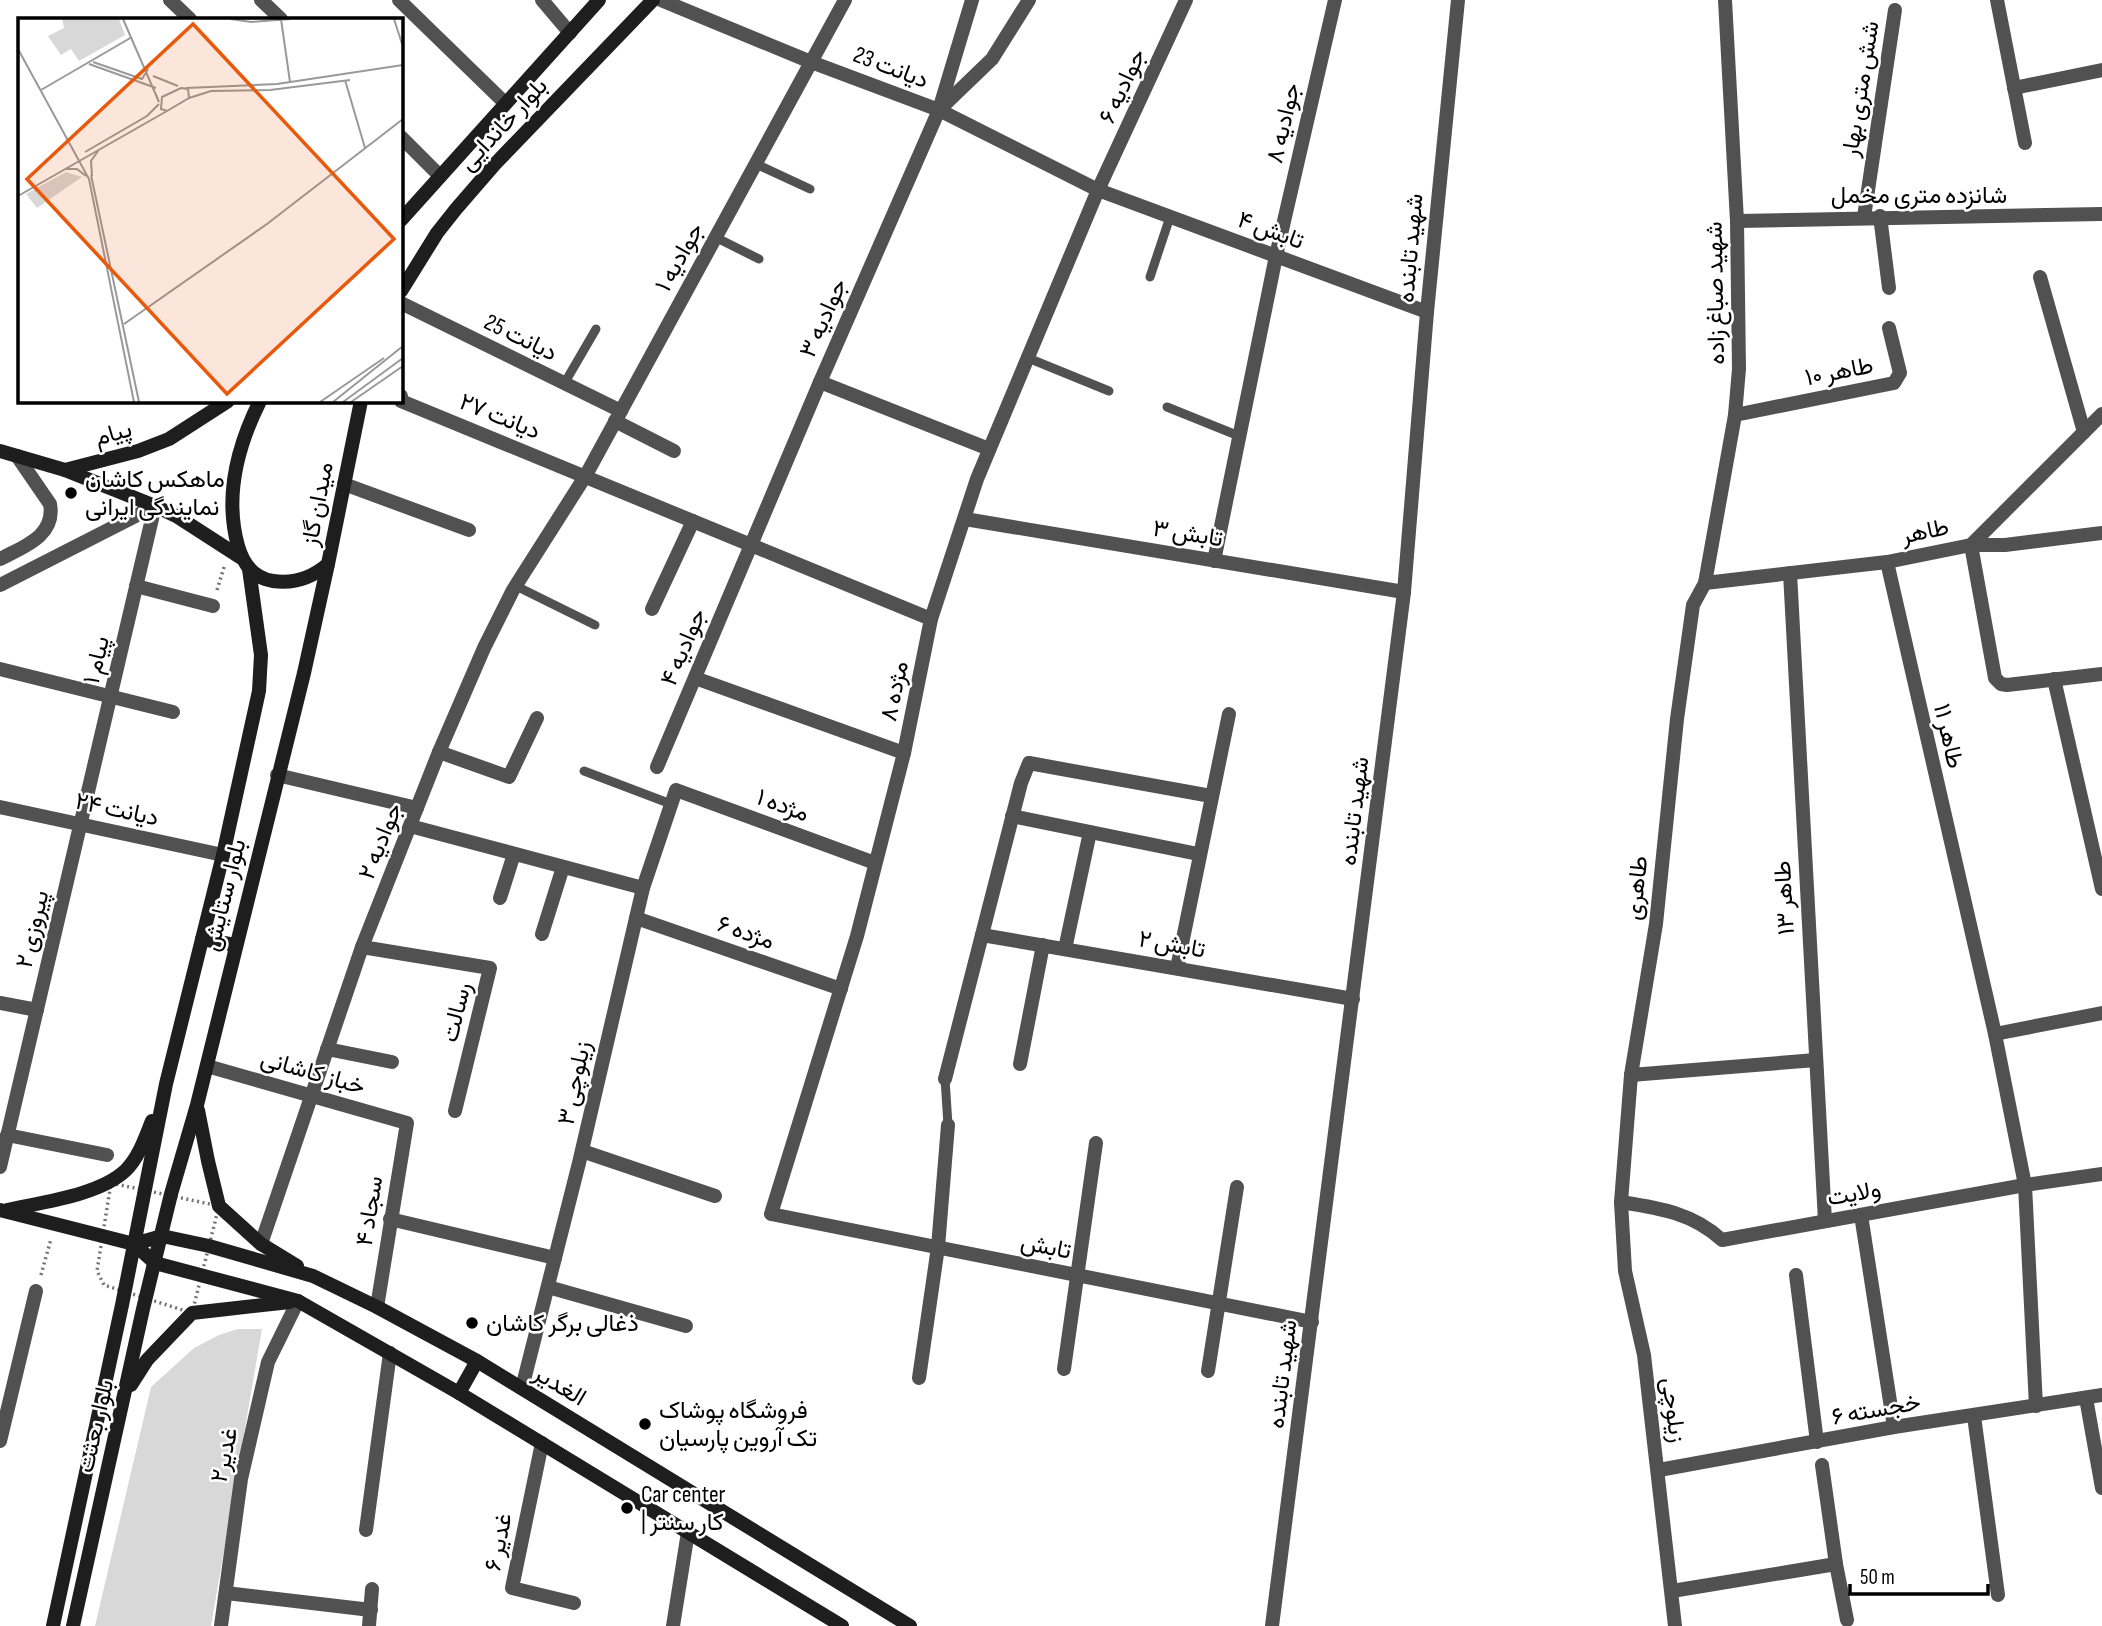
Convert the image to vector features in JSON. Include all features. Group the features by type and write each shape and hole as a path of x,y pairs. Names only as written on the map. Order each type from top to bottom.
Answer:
{"main road":[{"name":"بلوار خاندایی","path":"402,219 599,0"},
{"name":"بلوار خاندایی","path":"402,289 437,233 495,164 653,0"},
{"name":"پیام","path":"65,470 159,443 227,402"},
{"path":"239,559 230,500 241,446 260,402"},
{"name":"میدان گاز","path":"65,470 178,517 239,559 258,576 285,582 309,577 328,564 361,402"},
{"path":"0,451 65,470"},
{"name":"بلوار ستایش","path":"135,1244 166,1084 223,855 259,691 261,654 239,559"},
{"name":"بلوار ستایش","path":"162,1236 207,1066 304,673 328,564"},
{"path":"202,939 235,945"},
{"path":"2,1210 111,1183 128,1168 142,1146 166,1084"},
{"path":"197,1105 219,1206 261,1244 313,1276"},
{"path":"2,1210 135,1244 155,1263 298,1301 459,1392 842,1626"},
{"path":"135,1244 162,1236"},
{"name":"بلوار بعثت","path":"73,1626 162,1236"},
{"name":"الغدیر","path":"162,1236 209,1246 313,1276 377,1307 477,1361 910,1626"},
{"name":"بلوار بعثت","path":"53,1626 135,1244"},
{"path":"126,1392 147,1360 192,1313 298,1301"},
{"path":"459,1392 477,1361"}],"street":[{"path":"170,0 189,18"},
{"path":"261,0 280,18"},
{"path":"399,0 505,103"},
{"path":"541,0 570,33"},
{"name":"دیانت 23","path":"661,0 811,62 939,110 1098,190"},
{"name":"جوادیه ۱","path":"586,475 845,0"},
{"name":"جوادیه ۳","path":"750,546 939,110 972,0"},
{"path":"939,110 992,59 1029,0"},
{"name":"جوادیه ۶","path":"1098,190 1186,0"},
{"name":"جوادیه ۸","path":"1214,561 1276,256 1335,0"},
{"name":"شهید تابنده","path":"1272,1626 1404,592 1427,312 1458,0"},
{"name":"شهید صباغ زاده","path":"1705,583 1735,415 1739,369 1737,221 1725,0"},
{"path":"1997,0 2025,143"},
{"name":"شش متری بهار","path":"1864,217 1895,10"},
{"path":"2014,88 2102,70"},
{"path":"402,138 440,176"},
{"name":"تابش ۴","path":"1098,190 1427,312"},
{"name":"مژده ۸","path":"771,1214 841,989 875,863 904,752 931,619 989,449 1098,190"},
{"name":"شانزده متری مخمل","path":"1737,221 1880,216 1993,218 2102,214"},
{"path":"1880,216 1889,288"},
{"path":"2040,276 2084,432"},
{"name":"دیانت 25","path":"402,303 564,384 674,451"},
{"name":"طاهر ۱۰","path":"1735,415 1894,383 1900,373 1889,328"},
{"path":"820,382 989,449"},
{"name":"دیانت ۲۷","path":"402,401 931,619"},
{"name":"طاهر","path":"1705,583 1886,562 1971,545 2102,414"},
{"path":"0,559 38,539 45,531 52,513 50,504 17,456"},
{"name":"جوادیه ۲","path":"261,1244 362,947 439,752 484,648 516,586 586,475"},
{"path":"344,484 469,530"},
{"path":"0,585 155,506"},
{"name":"پیام ۱","path":"80,824 155,506"},
{"name":"تابش ۳","path":"965,519 1404,592"},
{"path":"652,609 693,521"},
{"path":"2102,533 2006,545 1971,545 1996,678 2001,684 2102,674"},
{"name":"جوادیه ۴","path":"657,767 750,546"},
{"name":"طاهر ۱۱","path":"1886,562 1995,1034"},
{"name":"طاهر ۱۳","path":"1790,573 1825,1221"},
{"name":"طاهری","path":"1621,1202 1631,1076 1656,924 1676,719 1693,605 1705,583"},
{"path":"136,586 213,606"},
{"path":"0,669 173,712"},
{"path":"695,678 904,752"},
{"path":"2054,679 2101,885"},
{"path":"1177,968 1198,854 1229,714"},
{"path":"439,752 509,777 537,718"},
{"path":"946,1079 1012,816 1029,763 1211,796"},
{"path":"277,775 417,808"},
{"name":"مژده ۱","path":"673,797 875,863"},
{"name":"زیلوچی ۳","path":"522,1388 582,1151 643,888 673,797"},
{"name":"دیانت ۲۴","path":"0,807 223,855"},
{"path":"1012,816 1198,854"},
{"name":"پیروزی ۲","path":"0,1167 80,824"},
{"path":"410,827 643,888"},
{"path":"1065,949 1090,832"},
{"path":"500,898 514,854"},
{"path":"542,934 563,867"},
{"name":"مژده ۶","path":"636,918 841,989"},
{"name":"تابش ۲","path":"982,935 1353,999"},
{"path":"1020,1064 1043,945"},
{"name":"رسالت","path":"362,947 491,968 455,1111"},
{"path":"0,1003 37,1010"},
{"path":"2036,1406 2025,1185 1995,1034 2102,1013"},
{"path":"327,1049 392,1062"},
{"path":"1631,1076 1816,1060"},
{"name":"خباز کاشانی","path":"207,1066 407,1123"},
{"name":"سجاد ۴","path":"377,1307 407,1123"},
{"path":"919,1378 938,1247 948,1125"},
{"path":"8,1135 107,1155"},
{"path":"1063,1369 1096,1143"},
{"path":"582,1151 715,1196"},
{"name":"ولایت","path":"1621,1202 1662,1208 1687,1216 1708,1227 1722,1240 2025,1185 2102,1174"},
{"path":"1208,1371 1237,1187"},
{"name":"زیلوچی","path":"1621,1202 1625,1271 1644,1355 1675,1626"},
{"name":"تابش","path":"771,1214 1312,1322"},
{"path":"1861,1215 1894,1427"},
{"path":"390,1219 555,1258"},
{"path":"1796,1275 1817,1443"},
{"path":"548,1287 686,1326"},
{"path":"0,1441 2,1420 36,1291"},
{"name":"غدیر۲","path":"221,1626 241,1479 268,1362 298,1301"},
{"path":"366,1530 390,1353"},
{"name":"خجسته ۶","path":"1659,1470 1894,1427 2102,1395"},
{"path":"2086,1398 2102,1488"},
{"path":"1975,1416 1998,1595"},
{"name":"غدیر ۶","path":"542,1443 512,1588 574,1603"},
{"path":"1822,1465 1847,1620"},
{"path":"673,1626 688,1532"},
{"path":"1672,1591 1836,1564"},
{"path":"369,1626 372,1590"},
{"path":"226,1593 371,1610"}],"lane":[{"path":"755,164 810,189"},
{"path":"1150,277 1170,217"},
{"path":"715,237 759,260"},
{"path":"564,384 596,329"},
{"path":"1028,358 1109,391"},
{"path":"1167,407 1239,436"},
{"path":"516,586 595,625"},
{"path":"584,771 673,797"},
{"path":"946,1079 948,1125"}],"path":[{"path":"213,606 239,559"},
{"path":"124,1291 192,1313 219,1206 171,1194"},
{"path":"36,1291 55,1224"}],"shaded area":[{"path":"238,1329 262,1329 211,1626 95,1626 151,1387 194,1348"}],"place":[{"name":"ماهکس کاشان نمایندگی ایرانی","path":"71,493"},
{"name":"ذغالی برگر کاشان","path":"472,1323"},
{"name":"فروشگاه پوشاک تک آروین پارسیان","path":"645,1424"},
{"name":"Car center | کار سنتر","path":"627,1508"}]}
